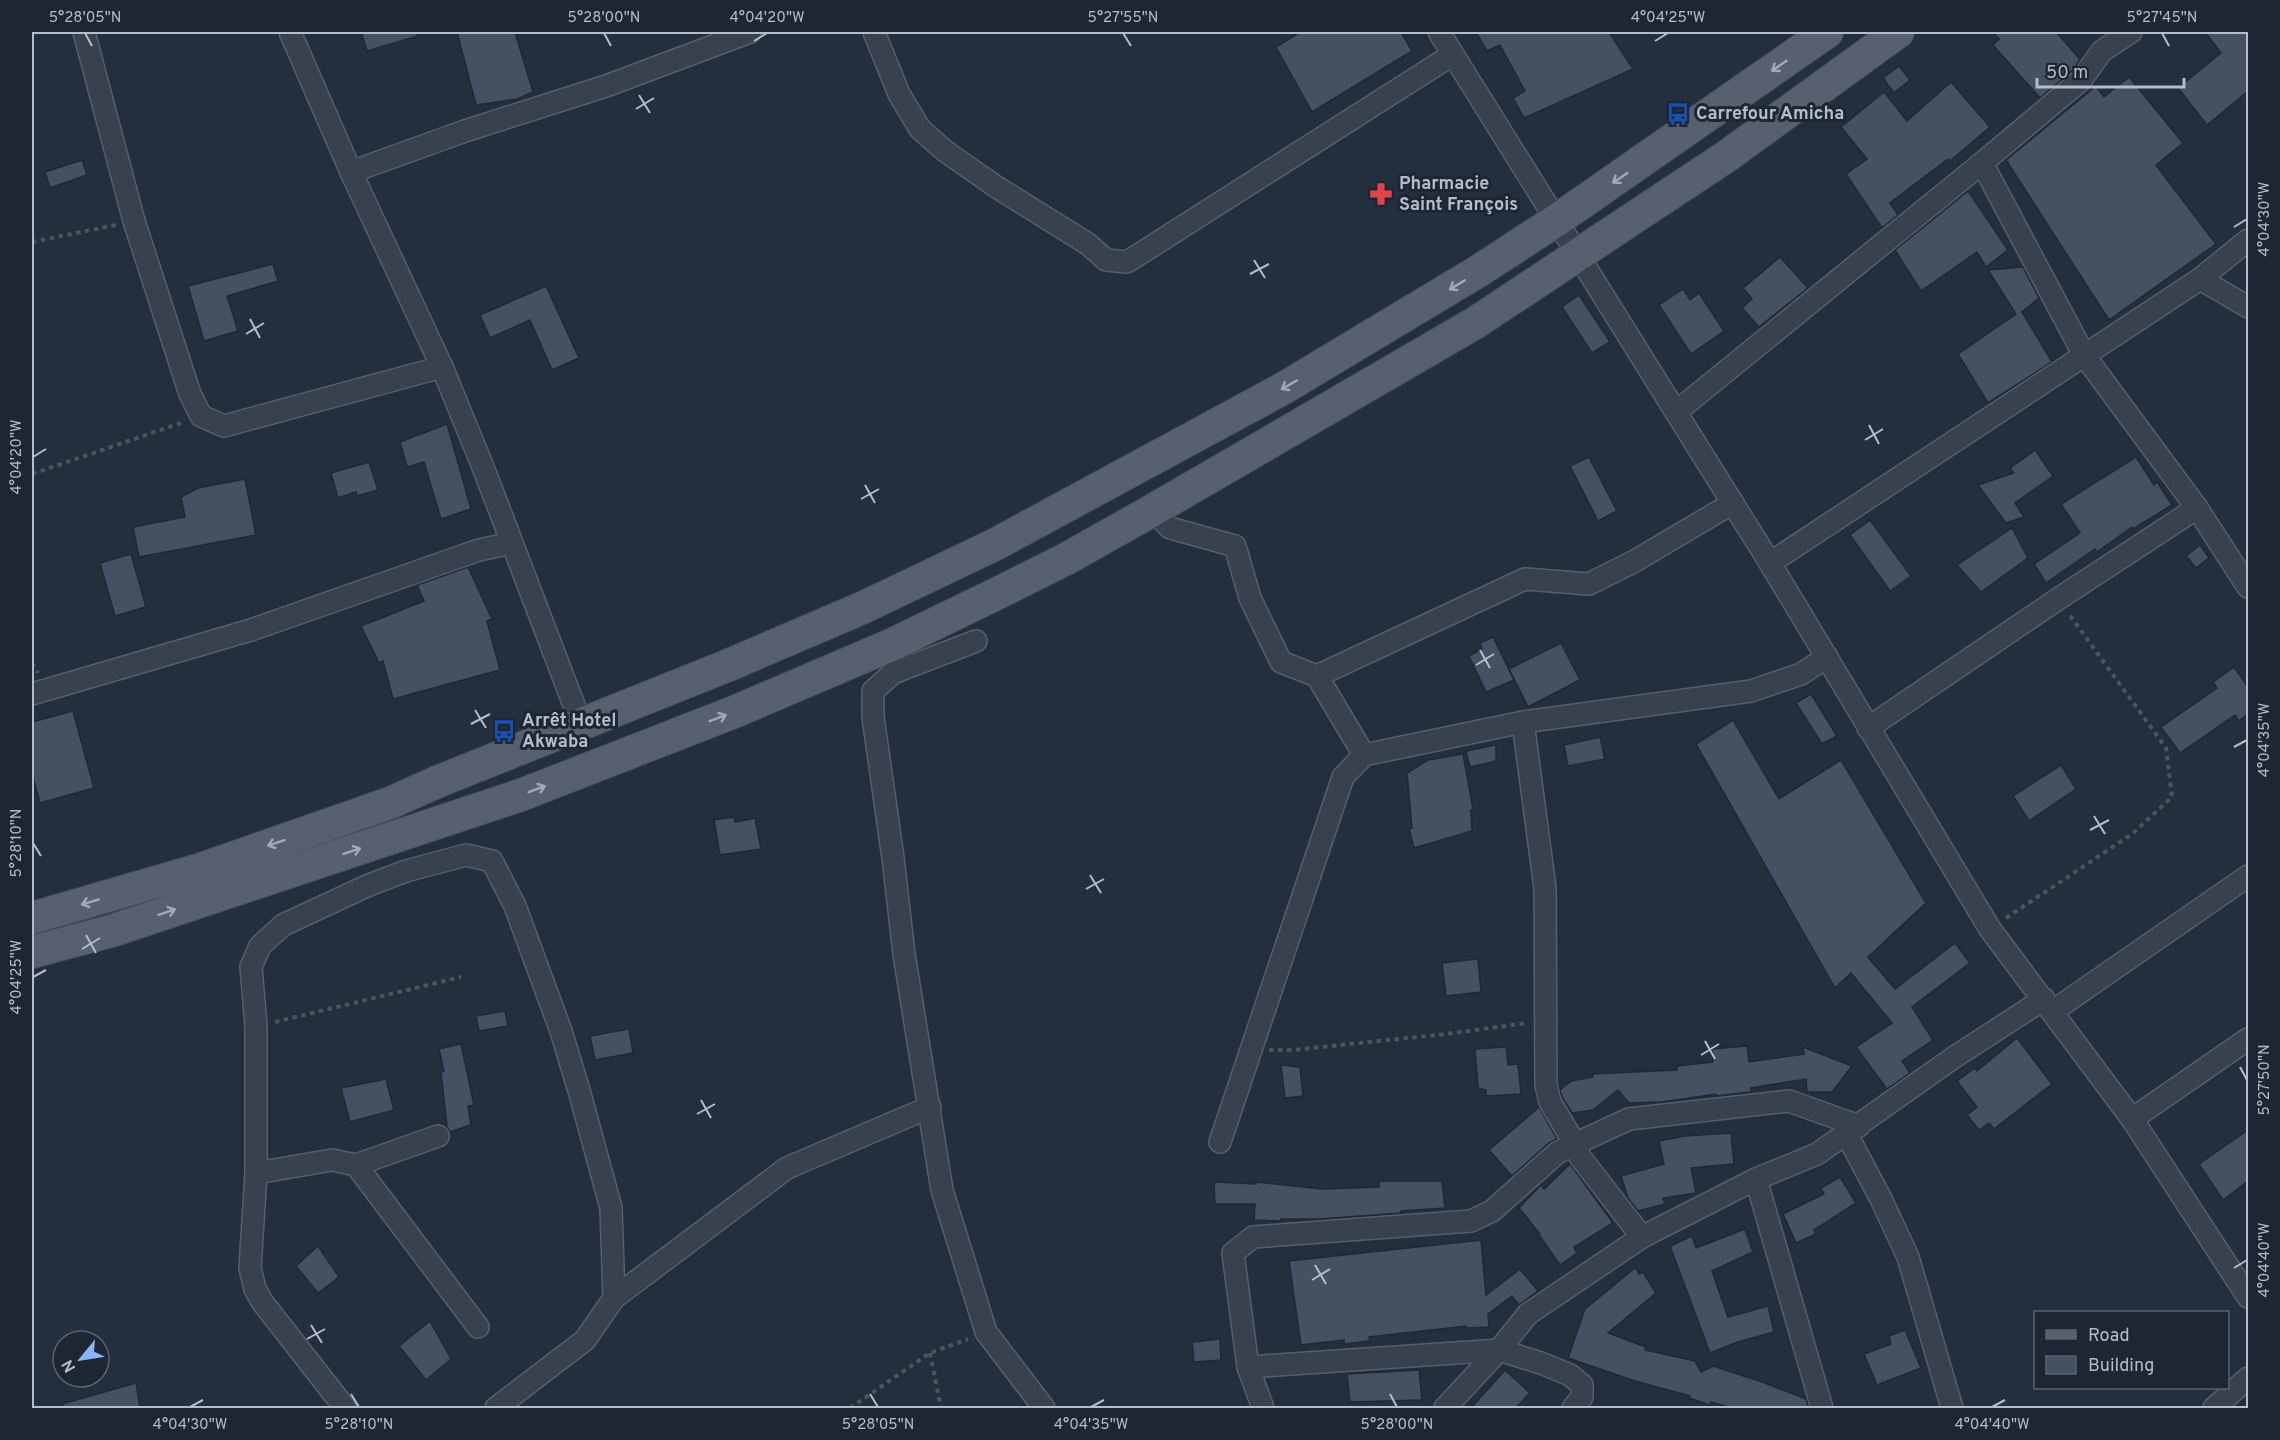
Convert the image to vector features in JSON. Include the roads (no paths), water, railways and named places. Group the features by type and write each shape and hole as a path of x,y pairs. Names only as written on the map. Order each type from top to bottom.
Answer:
{"main road":[{"path":"32,952 111,931 521,795 735,711 891,645 1066,559 1475,323 1727,156 1898,32"},
{"path":"32,918 201,869 347,818 582,726 852,612 994,545 1284,388 1477,272 1557,220 1819,34"}],"street":[{"path":"84,32 134,221 190,394 201,416 224,426 442,367"},
{"path":"290,32 351,172 442,367 582,726"},
{"path":"351,172 465,131 606,86 750,32"},
{"path":"874,32 899,94 920,129 945,151 995,186 1088,244 1106,260 1127,262 1452,55"},
{"path":"1439,32 1770,563 1990,929 2132,1119 2248,1297"},
{"path":"1676,412 1982,163 2081,80 2102,51 2131,32"},
{"path":"1982,163 2084,355 2197,508 2247,582"},
{"path":"1770,563 2200,279 2248,240"},
{"path":"2200,279 2248,307"},
{"path":"1317,676 1525,579 1589,584 1633,562 1733,503"},
{"path":"1868,728 2197,508"},
{"path":"1154,510 1170,528 1235,546 1250,598 1281,662 1317,676 1364,755"},
{"path":"32,694 251,630 478,550 512,543"},
{"path":"976,641 893,673 873,691 873,717 904,954 942,1191 986,1332 1044,1408"},
{"path":"1220,1142 1343,777 1364,755 1523,722 1751,691 1801,674 1827,657"},
{"path":"1523,722 1545,888 1546,1084 1550,1102 1575,1144 1580,1157 1642,1236"},
{"path":"345,1408 263,1303 255,1288 250,1268 256,1173 256,1026 251,967 260,946 283,925 369,885 466,855 492,861 515,906 561,1031 580,1094 611,1208 614,1298"},
{"path":"1445,1408 1528,1314 1642,1236 1756,1179 1817,1154 1956,1056 2048,1005 2248,876"},
{"path":"2132,1119 2248,1039"},
{"path":"1263,1408 1248,1367 1233,1253 1253,1237 1471,1221 1492,1211 1557,1153 1629,1119 1789,1101 1853,1130 1908,1257 1952,1408"},
{"path":"496,1408 585,1340 614,1298 787,1168 930,1107"},
{"path":"256,1173 332,1160 356,1165 438,1136"},
{"path":"356,1165 478,1327"},
{"path":"1756,1179 1822,1408"},
{"path":"1248,1367 1498,1350 1541,1363 1570,1375 1582,1385 1582,1397 1573,1408"},
{"path":"2214,1408 2248,1377"}],"place":[{"name":"Carrefour Amicha","path":"1678,114"},
{"name":"Pharmacie Saint François","path":"1381,194"},
{"name":"Arrêt Hotel Akwaba","path":"504,731"}]}
